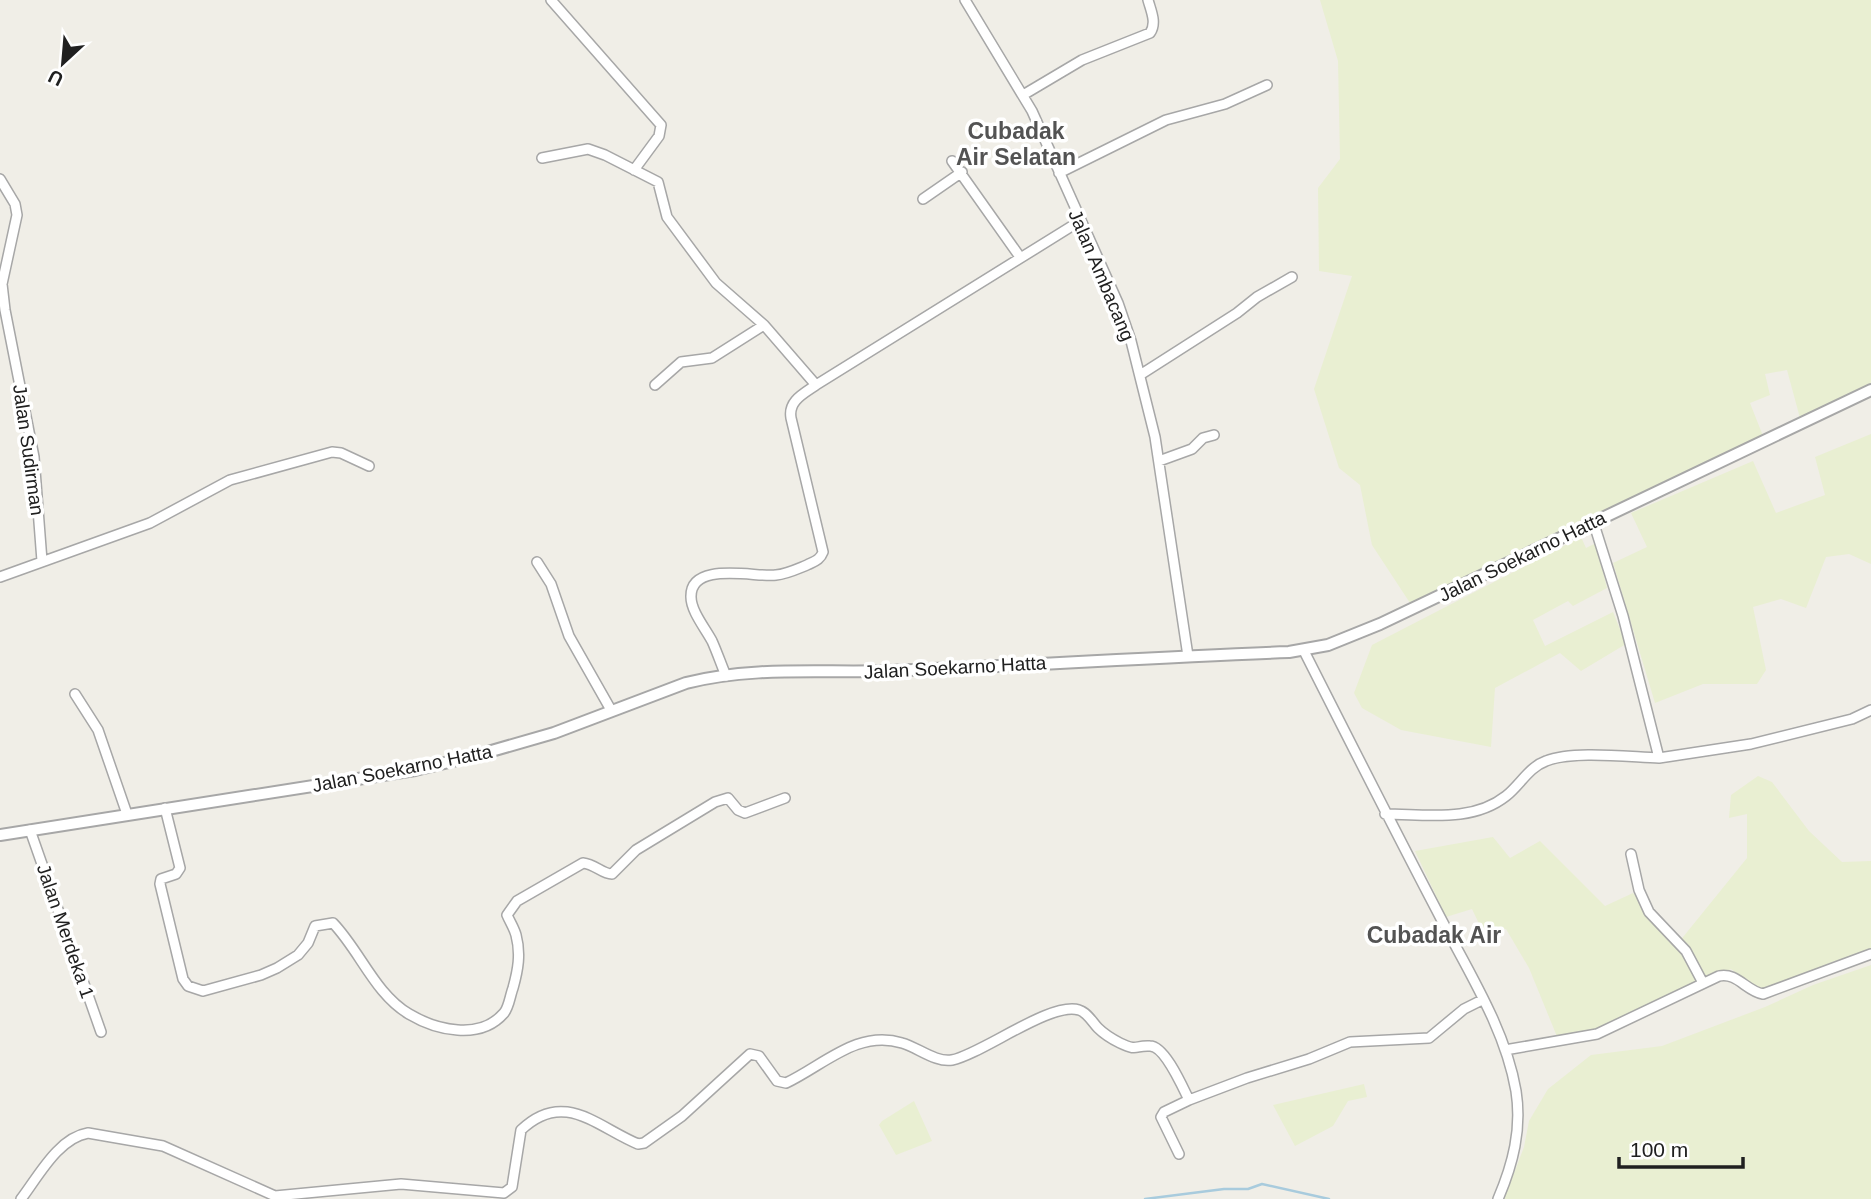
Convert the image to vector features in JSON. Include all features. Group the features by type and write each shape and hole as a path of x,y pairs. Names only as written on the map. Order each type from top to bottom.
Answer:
{"street":[{"path":"551,0 662,125 659,136 634,170"},
{"name":"Jalan Ambacang","path":"965,0 1023,95 1053,154 1118,303 1140,375 1159,461 1188,656"},
{"path":"1023,95 1082,60 1150,33 1153,21 1148,0"},
{"path":"1059,173 1174,117 1225,104 1267,85"},
{"path":"542,158 588,149 658,183 667,217 716,283 764,325 816,385"},
{"path":"952,161 1020,257"},
{"path":"923,199 962,172"},
{"name":"Jalan Sudirman","path":"0,179 15,204 18,215 2,284 33,457 42,561"},
{"path":"726,676 694,608 692,590 707,577 722,572 776,575 794,570 821,558 823,552 790,412 793,403 816,385 1080,221"},
{"path":"1140,375 1237,313 1257,297 1292,277"},
{"path":"655,385 681,362 712,358 764,325"},
{"name":"Jalan Soekarno Hatta","path":"0,835 415,770 530,741 686,683 726,676 1304,651 1328,645 1380,624 1871,390"},
{"path":"1159,461 1192,449 1203,438 1214,435"},
{"path":"0,577 150,523 230,480 332,452 341,453 369,466"},
{"path":"1593,521 1623,616 1660,758"},
{"path":"537,562 551,584 569,636 611,710"},
{"path":"1304,651 1505,1050 1516,1088 1517,1138 1515,1154 1498,1199"},
{"path":"75,694 98,730 127,814"},
{"path":"1385,814 1458,814 1477,811 1497,803 1531,770 1544,761 1555,758 1660,758 1751,744 1852,719 1871,710"},
{"path":"165,808 180,868 176,874 161,879 160,884 183,979 188,986 204,990 261,975 298,955 308,943 314,926 333,923 392,1000 408,1013 437,1027 461,1031 475,1029 497,1020 506,1011 519,969 516,933 508,915 517,901 583,863 591,863 605,874 612,874 636,850 728,798 738,810 746,813 785,798"},
{"name":"Jalan Merdeka 1","path":"30,830 101,1032"},
{"path":"1631,854 1639,890 1649,912 1686,951 1703,984"},
{"path":"1505,1050 1597,1034 1724,974 1733,976 1753,992 1763,994 1871,954"},
{"path":"1179,1154 1161,1121 1164,1112 1247,1077 1309,1059 1350,1042 1429,1038 1458,1013 1482,1000"},
{"path":"21,1199 61,1147 79,1135 88,1133 163,1146 275,1196 387,1184 503,1193 512,1187 521,1130 540,1115 566,1111 581,1114 630,1141 644,1143 681,1116 750,1054 760,1056 777,1081 786,1083 836,1054 868,1040 881,1038 896,1040 948,1061 1048,1015 1077,1009 1085,1013 1107,1036 1131,1048 1148,1045 1158,1049 1170,1064 1189,1100"}],"green space":[{"path":"1320,0 1871,0 1871,385 1800,418 1787,370 1765,374 1770,395 1750,403 1763,436 1410,603 1372,545 1360,485 1339,468 1314,389 1352,276 1319,271 1318,188 1340,159 1338,61"},
{"path":"1871,434 1871,564 1849,554 1826,557 1806,608 1781,599 1753,607 1766,670 1757,684 1703,684 1655,703 1613,563 1647,547 1631,513 1753,461 1776,513 1825,495 1815,457"},
{"path":"1581,537 1586,548 1596,543 1607,588 1573,606 1568,601 1533,620 1545,646 1613,612 1626,644 1581,671 1560,653 1495,688 1491,747 1401,730 1362,708 1354,693 1372,645"},
{"path":"1758,776 1772,782 1809,831 1842,862 1871,861 1871,949 1832,962 1762,992 1731,969 1604,1029 1558,1039 1529,968 1506,929 1483,932 1472,909 1446,917 1415,851 1493,837 1510,858 1540,841 1605,906 1633,893 1679,942 1747,858 1747,814 1729,818 1731,795"},
{"path":"1871,965 1871,1199 1504,1199 1524,1147 1529,1121 1548,1089 1591,1055 1662,1046 1765,1007 1813,985"},
{"path":"1364,1084 1367,1097 1348,1101 1333,1126 1295,1146 1273,1105"},
{"path":"914,1101 932,1141 896,1155 879,1125"}],"waterway":[{"path":"1145,1199 1224,1189 1248,1189 1262,1184 1329,1199"}],"district":[{"name":"Cubadak Air Selatan","path":"1016,144"},
{"name":"Cubadak Air","path":"1434,935"}]}
